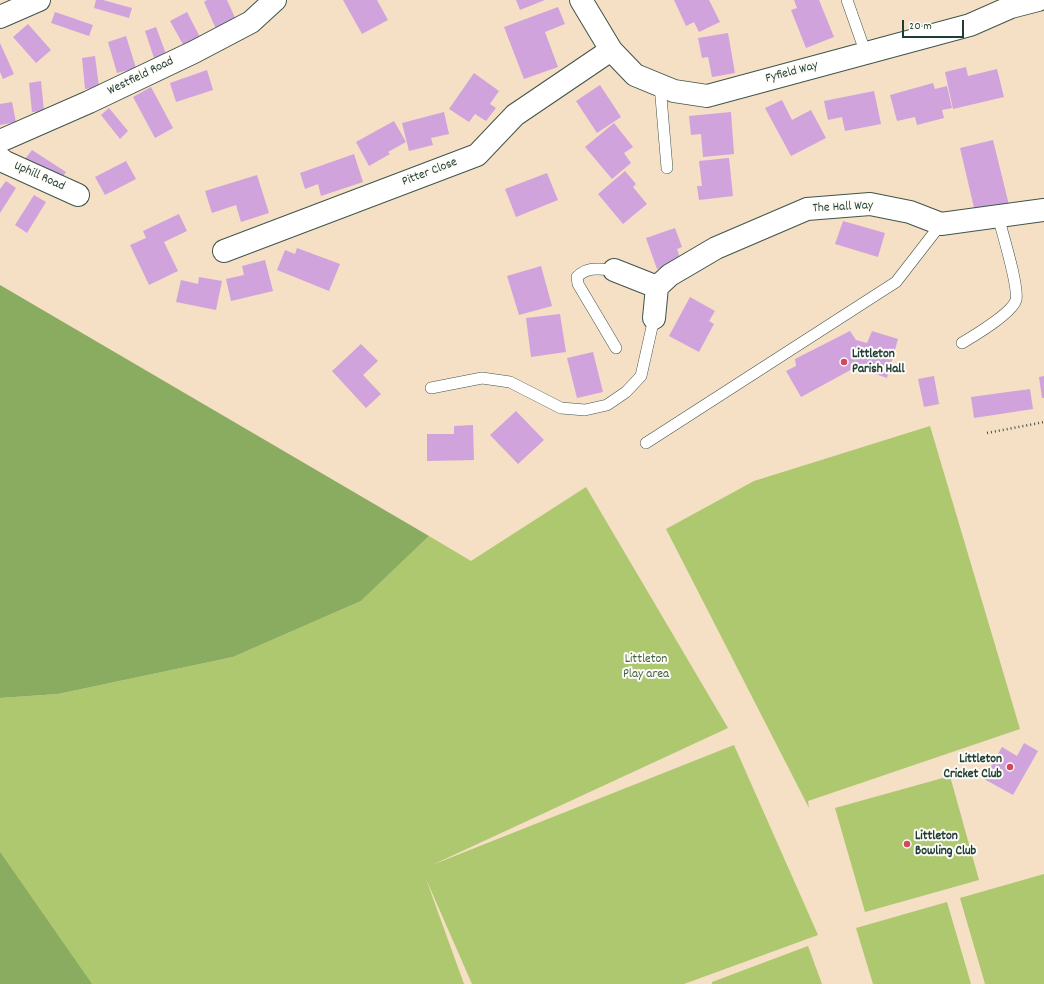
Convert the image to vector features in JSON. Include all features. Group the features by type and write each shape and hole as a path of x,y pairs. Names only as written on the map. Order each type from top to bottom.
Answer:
{"street":[{"path":"0,17 39,0"},
{"name":"Westfield Road","path":"0,141 89,102 245,26 275,0"},
{"name":"Fyfield Way","path":"581,0 611,50 635,75 674,91 707,96 970,25 1011,7 1038,0"},
{"name":"Pitter Close","path":"224,252 477,155 515,115 611,50"},
{"name":"Uphill Road","path":"0,158 5,162 78,195"},
{"name":"The Hall Way","path":"657,287 670,276 716,248 807,209 870,204 910,212 941,224 1044,210"},
{"path":"614,270 657,287 654,318"}],"lane":[{"path":"847,0 866,54"},
{"path":"660,85 667,168"},
{"path":"962,344 1006,313 1016,300 1016,286 998,216"},
{"path":"646,443 896,282 941,224"},
{"path":"614,270 595,268 583,272 577,277 578,284 616,348"},
{"path":"431,388 482,378 510,382 561,408 585,410 607,405 626,392 641,376 654,318"}],"path":[{"path":"987,433 1044,422"}],"green space":[{"path":"0,285 429,536 361,601 233,657 58,694 0,698"},
{"path":"930,426 1020,729 808,801 809,808 666,529 754,481"},
{"name":"Littleton Play area","path":"586,487 728,728 432,865 734,745 818,935 684,984 472,984 426,879 464,984 0,984 0,698 58,694 233,657 361,601 429,536 471,561"},
{"name":"Littleton Bowling Club","path":"950,776 979,880 865,912 835,808"},
{"path":"0,852 92,984 0,984"},
{"path":"1044,874 1044,984 985,984 960,898"},
{"path":"947,902 971,984 873,984 856,928"},
{"path":"808,946 822,984 712,984 712,982"}],"building":[{"path":"96,0 103,0 132,8 129,18 94,8"},
{"path":"207,0 227,0 237,22 217,31 204,2"},
{"path":"343,0 377,0 388,20 362,34"},
{"path":"516,0 545,0 520,10"},
{"path":"674,0 709,0 720,22 699,32 694,22 686,26"},
{"path":"794,0 819,0 834,37 806,48 791,10 797,8"},
{"path":"558,7 565,24 545,32 558,67 524,79 504,27"},
{"path":"55,12 93,25 89,36 51,23"},
{"path":"187,12 201,39 185,48 170,21"},
{"path":"28,24 51,50 36,63 13,37"},
{"path":"156,27 166,54 154,58 145,31"},
{"path":"728,33 735,73 712,77 708,57 702,58 698,38"},
{"path":"126,36 136,68 117,73 108,42"},
{"path":"0,43 14,74 3,79 0,72"},
{"path":"95,56 99,87 85,89 82,58"},
{"path":"966,67 968,76 997,69 1004,97 953,109 945,72"},
{"path":"207,70 213,90 176,102 170,83"},
{"path":"474,73 499,91 490,104 496,108 486,121 475,114 469,122 449,109"},
{"path":"41,81 44,111 32,112 29,83"},
{"path":"933,83 935,89 947,86 952,108 942,110 944,118 917,125 915,117 897,121 890,95"},
{"path":"600,85 621,117 597,133 576,101"},
{"path":"151,87 173,128 155,138 133,97"},
{"path":"874,91 881,124 845,131 842,117 828,120 824,101"},
{"path":"782,100 792,120 811,110 826,138 791,156 765,108"},
{"path":"12,102 16,122 0,125 0,104"},
{"path":"109,108 128,131 120,139 101,115"},
{"path":"444,112 449,134 431,138 433,145 409,151 402,123"},
{"path":"731,112 734,154 703,157 701,134 691,135 689,116"},
{"path":"394,121 406,142 388,152 390,154 369,166 356,142"},
{"path":"614,123 633,147 624,153 631,163 612,179 585,147"},
{"path":"993,140 1009,205 975,212 960,148"},
{"path":"32,150 66,172 59,182 25,159"},
{"path":"354,154 363,182 321,196 318,184 305,189 300,173"},
{"path":"729,158 733,196 699,200 697,186 702,186 699,161"},
{"path":"126,161 136,179 105,195 95,177"},
{"path":"625,171 636,184 633,187 647,204 623,224 598,194"},
{"path":"547,173 558,200 516,217 505,189"},
{"path":"257,175 269,213 241,222 236,205 212,213 205,191"},
{"path":"6,181 16,188 0,213 0,189"},
{"path":"34,195 46,202 27,233 15,225"},
{"path":"179,214 187,231 164,242 178,271 149,285 130,245 146,238 143,231"},
{"path":"843,221 885,233 878,257 835,244"},
{"path":"675,228 682,247 677,249 681,261 657,269 646,238"},
{"path":"297,248 340,264 329,291 277,270 285,250 295,254"},
{"path":"265,260 273,291 231,301 226,279 244,275 242,266"},
{"path":"541,266 552,306 519,315 507,276"},
{"path":"199,277 222,281 216,310 176,302 181,280 198,284"},
{"path":"690,297 715,311 709,321 714,324 699,352 669,336"},
{"path":"560,314 566,352 531,357 526,318"},
{"name":"Littleton Parish Hall","path":"850,331 856,340 867,343 872,331 898,339 887,378 856,367 801,397 786,371 796,366 795,359"},
{"path":"361,344 378,361 363,375 381,394 366,408 332,371"},
{"path":"593,352 603,392 577,398 567,358"},
{"path":"934,376 939,404 924,407 918,379"},
{"path":"1044,376 1044,398 1042,398 1039,377"},
{"path":"1030,389 1033,409 974,418 971,397"},
{"path":"516,411 544,440 518,464 490,435"},
{"path":"473,425 474,460 427,461 427,434 454,434 454,426"},
{"name":"Littleton Cricket Club","path":"1024,743 1038,751 1013,795 984,779 1002,747 1017,756"}],"place":[{"name":"Littleton Parish Hall","path":"844,362"},
{"name":"Littleton Cricket Club","path":"1010,767"},
{"name":"Littleton Bowling Club","path":"907,844"}]}
